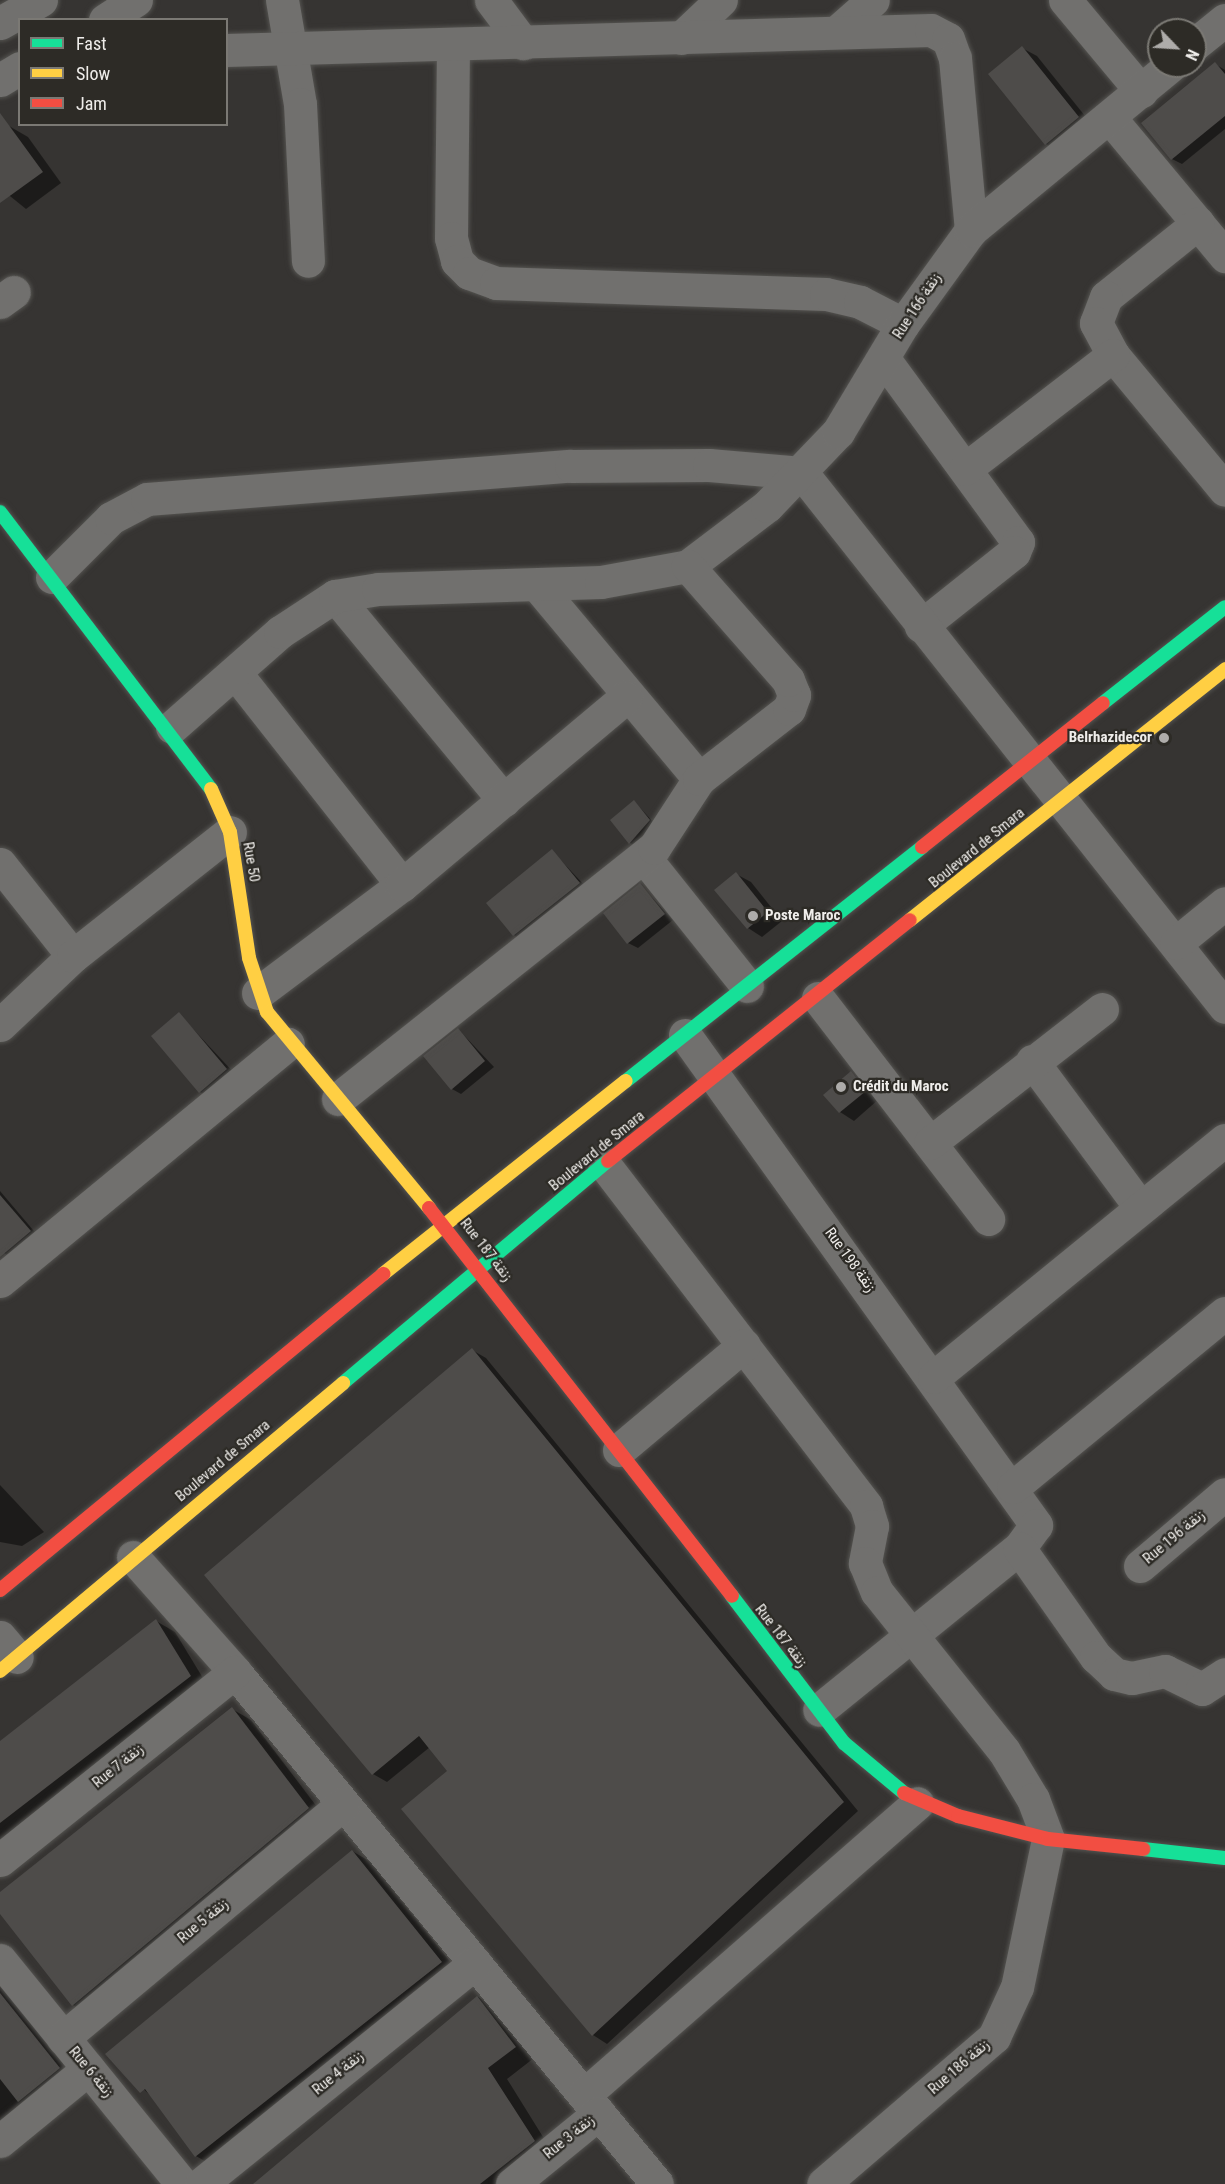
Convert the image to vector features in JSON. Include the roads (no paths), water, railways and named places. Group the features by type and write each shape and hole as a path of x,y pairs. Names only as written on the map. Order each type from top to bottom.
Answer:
{"street":[{"path":"0,24 41,0"},
{"path":"108,18 136,0"},
{"path":"282,0 294,48 308,261"},
{"path":"491,0 523,43"},
{"path":"681,38 721,0"},
{"path":"839,30 873,0"},
{"path":"1065,0 1141,90"},
{"path":"1207,34 1225,20"},
{"path":"228,50 453,46 839,30 931,30 948,39 958,71 971,230"},
{"path":"453,46 451,238 460,266 469,273 496,283 528,285 826,294 860,302 903,324"},
{"path":"0,80 18,69"},
{"name":"Rue 166 زنقة","path":"688,566 802,473 838,432 903,324 971,230 1110,118 1156,78"},
{"path":"1110,118 1225,256"},
{"path":"1198,223 1099,305 1098,329 1113,355 1225,490"},
{"path":"965,469 1113,355"},
{"path":"884,359 1014,532 1017,546 921,626"},
{"path":"52,578 111,518 147,499 571,466 709,465 802,473 1225,1007"},
{"name":"Rue 50","path":"0,512 172,727 204,774 230,832 258,993 288,1044 444,1224"},
{"path":"172,727 237,675 280,632 335,596 378,588 601,582 688,566 788,680 794,696 783,716 699,779 664,837 644,857 338,1099"},
{"path":"537,585 626,697 699,779"},
{"path":"335,596 504,800"},
{"path":"0,1590 444,1224 1033,762 1225,607"},
{"name":"Boulevard de Smara","path":"6,1655 133,1557 481,1270 604,1164 818,998 1225,669"},
{"path":"237,675 402,885"},
{"path":"258,993 402,885 626,697"},
{"path":"0,1025 74,956 230,832"},
{"path":"644,857 747,986"},
{"path":"0,864 74,956"},
{"path":"1176,943 1225,903"},
{"path":"818,998 988,1219"},
{"path":"930,1143 1032,1061 1102,1009"},
{"name":"Rue 198 زنقة","path":"685,1035 1013,1487 1035,1520 1026,1541"},
{"path":"0,1281 288,1044"},
{"path":"1032,1061 1140,1208"},
{"path":"934,1377 1225,1140"},
{"path":"604,1164 866,1506 872,1526 867,1570 910,1633 1004,1751 1033,1799 1048,1839"},
{"name":"Rue 187 زنقة","path":"444,1224 819,1710 870,1770 918,1803 1048,1839 1225,1858"},
{"path":"1013,1487 1225,1313"},
{"path":"619,1450 744,1345"},
{"name":"Rue 196 زنقة","path":"1140,1566 1220,1509"},
{"path":"819,1710 910,1633 1026,1541 1106,1669 1132,1678 1165,1671 1194,1688 1219,1678"},
{"path":"133,1557 235,1672 657,2184"},
{"name":"Rue 7 زنقة","path":"0,1860 235,1672"},
{"name":"Rue 3 زنقة","path":"512,2184 591,2104 918,1803"},
{"name":"Rue 5 زنقة","path":"63,2038 343,1804"},
{"name":"Rue 186 زنقة","path":"823,2184 994,2037 1006,2019 1048,1839"},
{"name":"Rue 6 زنقة","path":"0,1960 183,2184"},
{"name":"Rue 4 زنقة","path":"201,2184 475,1963"},
{"path":"0,2141 88,2068"}],"place":[{"name":"Belrhazidecor","path":"1164,738"},
{"name":"Poste Maroc","path":"753,916"},
{"name":"Crédit du Maroc","path":"841,1087"}]}
